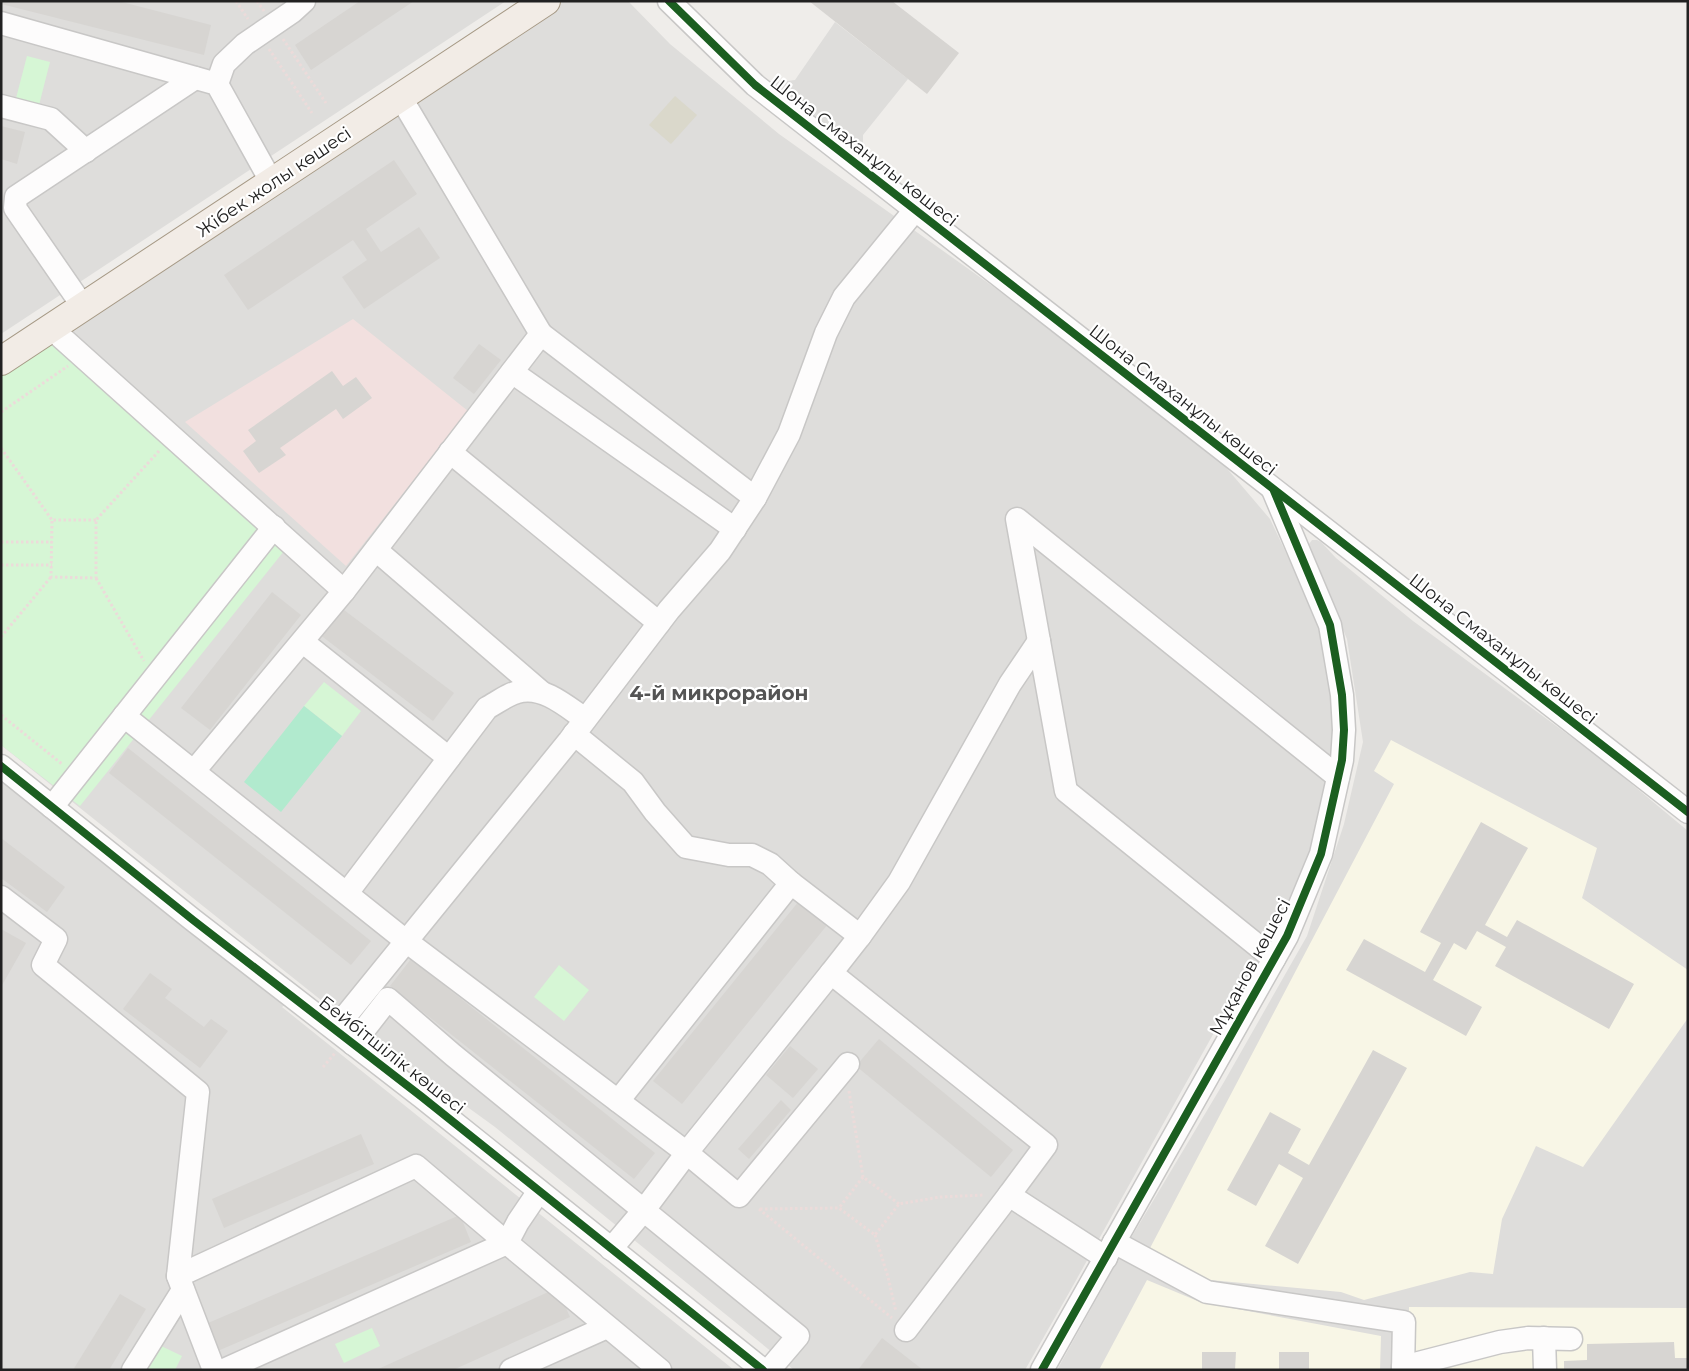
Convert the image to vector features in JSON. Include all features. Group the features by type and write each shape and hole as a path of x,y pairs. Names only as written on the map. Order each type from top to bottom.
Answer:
{"main road":[{"name":"Жібек жолы көшесі","path":"1,361 84,308 546,1"}],"street":[{"path":"217,84 224,64 244,44 292,12 304,1"},
{"name":"Шона Смаханұлы көшесі","path":"669,1 755,85 1688,812"},
{"path":"1,23 217,84 272,183"},
{"path":"84,308 15,208 16,197 195,78"},
{"path":"401,98 541,334 755,498"},
{"path":"1,106 51,119 86,151"},
{"path":"334,1029 580,726 659,623 720,551 755,498 789,434 826,333 844,297 915,210"},
{"path":"52,329 344,591"},
{"path":"194,771 344,591 541,334"},
{"path":"512,372 734,529"},
{"path":"450,452 659,623"},
{"name":"Мұқанов көшесі","path":"1042,1370 1287,936 1321,854 1342,760 1344,730 1342,695 1330,625 1273,489"},
{"path":"1274,959 1066,791 1017,519 1338,777"},
{"path":"52,807 274,527"},
{"path":"376,550 580,726 633,782 655,812 686,847 730,855 752,855 770,864 791,883 860,936"},
{"path":"610,1249 644,1210 687,1153 831,973 899,882 1010,684 1039,641"},
{"path":"303,642 449,758"},
{"path":"347,893 487,708 510,695 523,691 540,691"},
{"path":"124,716 406,941 687,1153 739,1196 848,1064"},
{"name":"Бейбітшілік көшесі","path":"1,766 193,920 422,1097 757,1367"},
{"path":"618,1101 791,883"},
{"path":"1,897 56,938 43,964 198,1092 181,1283 134,1370"},
{"path":"831,973 1046,1145 1010,1195 902,1326"},
{"path":"353,1044 388,999 452,1054 798,1336 757,1367"},
{"path":"181,1283 416,1166 660,1370"},
{"path":"224,1370 507,1243 518,1222 539,1191"},
{"path":"1010,1195 1110,1250 1207,1292 1404,1322 1403,1368 1500,1342 1528,1338 1571,1339"},
{"path":"181,1283 214,1370"},
{"path":"511,1370 607,1326"},
{"path":"1544,1338 1545,1370"}],"path":[{"path":"236,1 266,30 326,103"},
{"path":"257,1 266,30 312,113"},
{"path":"1,412 82,356"},
{"path":"154,678 96,578 96,520 172,436"},
{"path":"1,448 52,520 51,577 1,637"},
{"path":"52,520 96,520"},
{"path":"1,542 52,542"},
{"path":"1,565 52,565"},
{"path":"51,577 96,578"},
{"path":"1,715 76,776"},
{"path":"848,1064 848,1083 863,1177 899,1204"},
{"path":"839,1208 863,1177"},
{"path":"875,1235 899,1204 940,1197 1010,1195"},
{"path":"739,1196 902,1326"},
{"path":"758,1210 839,1208 875,1235 902,1326"}],"shaded area":[{"path":"1,1 506,1 1,334"},
{"path":"562,1 628,1 670,44 779,134 1133,389 1218,458 1270,519 1316,616 1328,665 1336,714 1333,759 1312,853 1277,941 1235,995 1025,1370 794,1370 495,1127 331,1008 1,745 1,376 511,31"},
{"path":"835,22 908,79 863,135 863,169 755,85 795,80"},
{"path":"675,96 697,115 671,144 649,125"},
{"path":"353,319 468,411 346,566 185,422"},
{"path":"1312,540 1321,542 1336,558 1413,621 1604,761 1688,831 1688,1370 1057,1370 1122,1253 1224,1082 1307,936 1344,824 1363,742 1347,639 1309,548"},
{"path":"1391,740 1597,848 1582,898 1688,970 1688,1018 1583,1167 1536,1146 1502,1219 1493,1274 1470,1272 1364,1300 1341,1292 1210,1280 1149,1250 1394,784 1374,771"},
{"path":"1,781 196,937 199,925 294,998 282,1007 734,1370 1,1370"},
{"path":"1147,1280 1200,1302 1381,1336 1380,1370 1099,1370"},
{"path":"1409,1307 1688,1308 1688,1370 1409,1370"}],"green space":[{"path":"27,56 50,62 38,109 15,102"},
{"path":"51,342 284,551 80,806 1,745 1,376"},
{"path":"324,682 361,711 342,736 304,706"},
{"path":"304,706 342,736 281,812 244,782"},
{"path":"559,965 589,990 564,1021 534,997"},
{"path":"372,1328 380,1346 344,1363 335,1344"},
{"path":"157,1344 182,1356 175,1370 144,1370"}],"building":[{"path":"1,1 118,1 211,25 204,55 1,4"},
{"path":"360,1 414,1 311,70 295,45"},
{"path":"809,1 892,1 959,53 927,94"},
{"path":"1,126 25,132 17,164 1,159"},
{"path":"394,160 417,194 366,229 381,252 419,227 440,258 364,309 342,277 367,260 353,240 248,310 224,275"},
{"path":"479,344 501,360 474,394 453,378"},
{"path":"332,371 343,386 356,377 372,398 343,419 336,409 280,448 286,455 259,473 243,451 256,441 248,430"},
{"path":"272,592 301,615 210,730 181,708"},
{"path":"340,607 454,693 433,721 319,634"},
{"path":"128,748 371,941 351,965 109,773"},
{"path":"1481,822 1528,848 1485,925 1507,937 1517,920 1634,984 1609,1029 1495,966 1506,947 1477,931 1466,950 1454,943 1433,980 1482,1007 1466,1036 1346,970 1364,939 1425,972 1441,943 1420,932"},
{"path":"1,838 65,887 47,912 1,878"},
{"path":"799,901 828,924 682,1104 653,1081"},
{"path":"1,929 26,943 1,987"},
{"path":"411,959 655,1153 634,1179 390,986"},
{"path":"150,973 172,989 165,998 204,1027 211,1019 228,1031 200,1068 123,1009"},
{"path":"879,1039 1013,1150 991,1177 856,1066"},
{"path":"790,1046 818,1069 793,1098 766,1075"},
{"path":"1373,1050 1407,1068 1298,1264 1265,1246 1303,1178 1279,1164 1256,1206 1227,1190 1270,1112 1301,1129 1288,1153 1309,1165"},
{"path":"781,1100 791,1110 749,1159 738,1149"},
{"path":"361,1134 374,1164 224,1228 212,1199"},
{"path":"460,1215 471,1242 213,1353 201,1326"},
{"path":"557,1288 570,1317 453,1370 376,1370"},
{"path":"120,1294 146,1309 109,1370 73,1370"},
{"path":"882,1338 923,1370 858,1370"},
{"path":"1674,1342 1675,1358 1688,1358 1688,1370 1564,1370 1564,1361 1587,1360 1587,1344"},
{"path":"1202,1352 1236,1352 1235,1370 1202,1370"},
{"path":"1279,1352 1309,1352 1309,1370 1279,1370"}],"cycle path":[{"path":"669,1 755,85 1688,812"},
{"path":"1042,1370 1287,936 1321,854 1342,760 1344,730 1342,695 1330,625 1274,491"},
{"path":"1,766 193,920 422,1097 763,1370"}],"district":[{"name":"4-й микрорайон","path":"719,693"}]}
